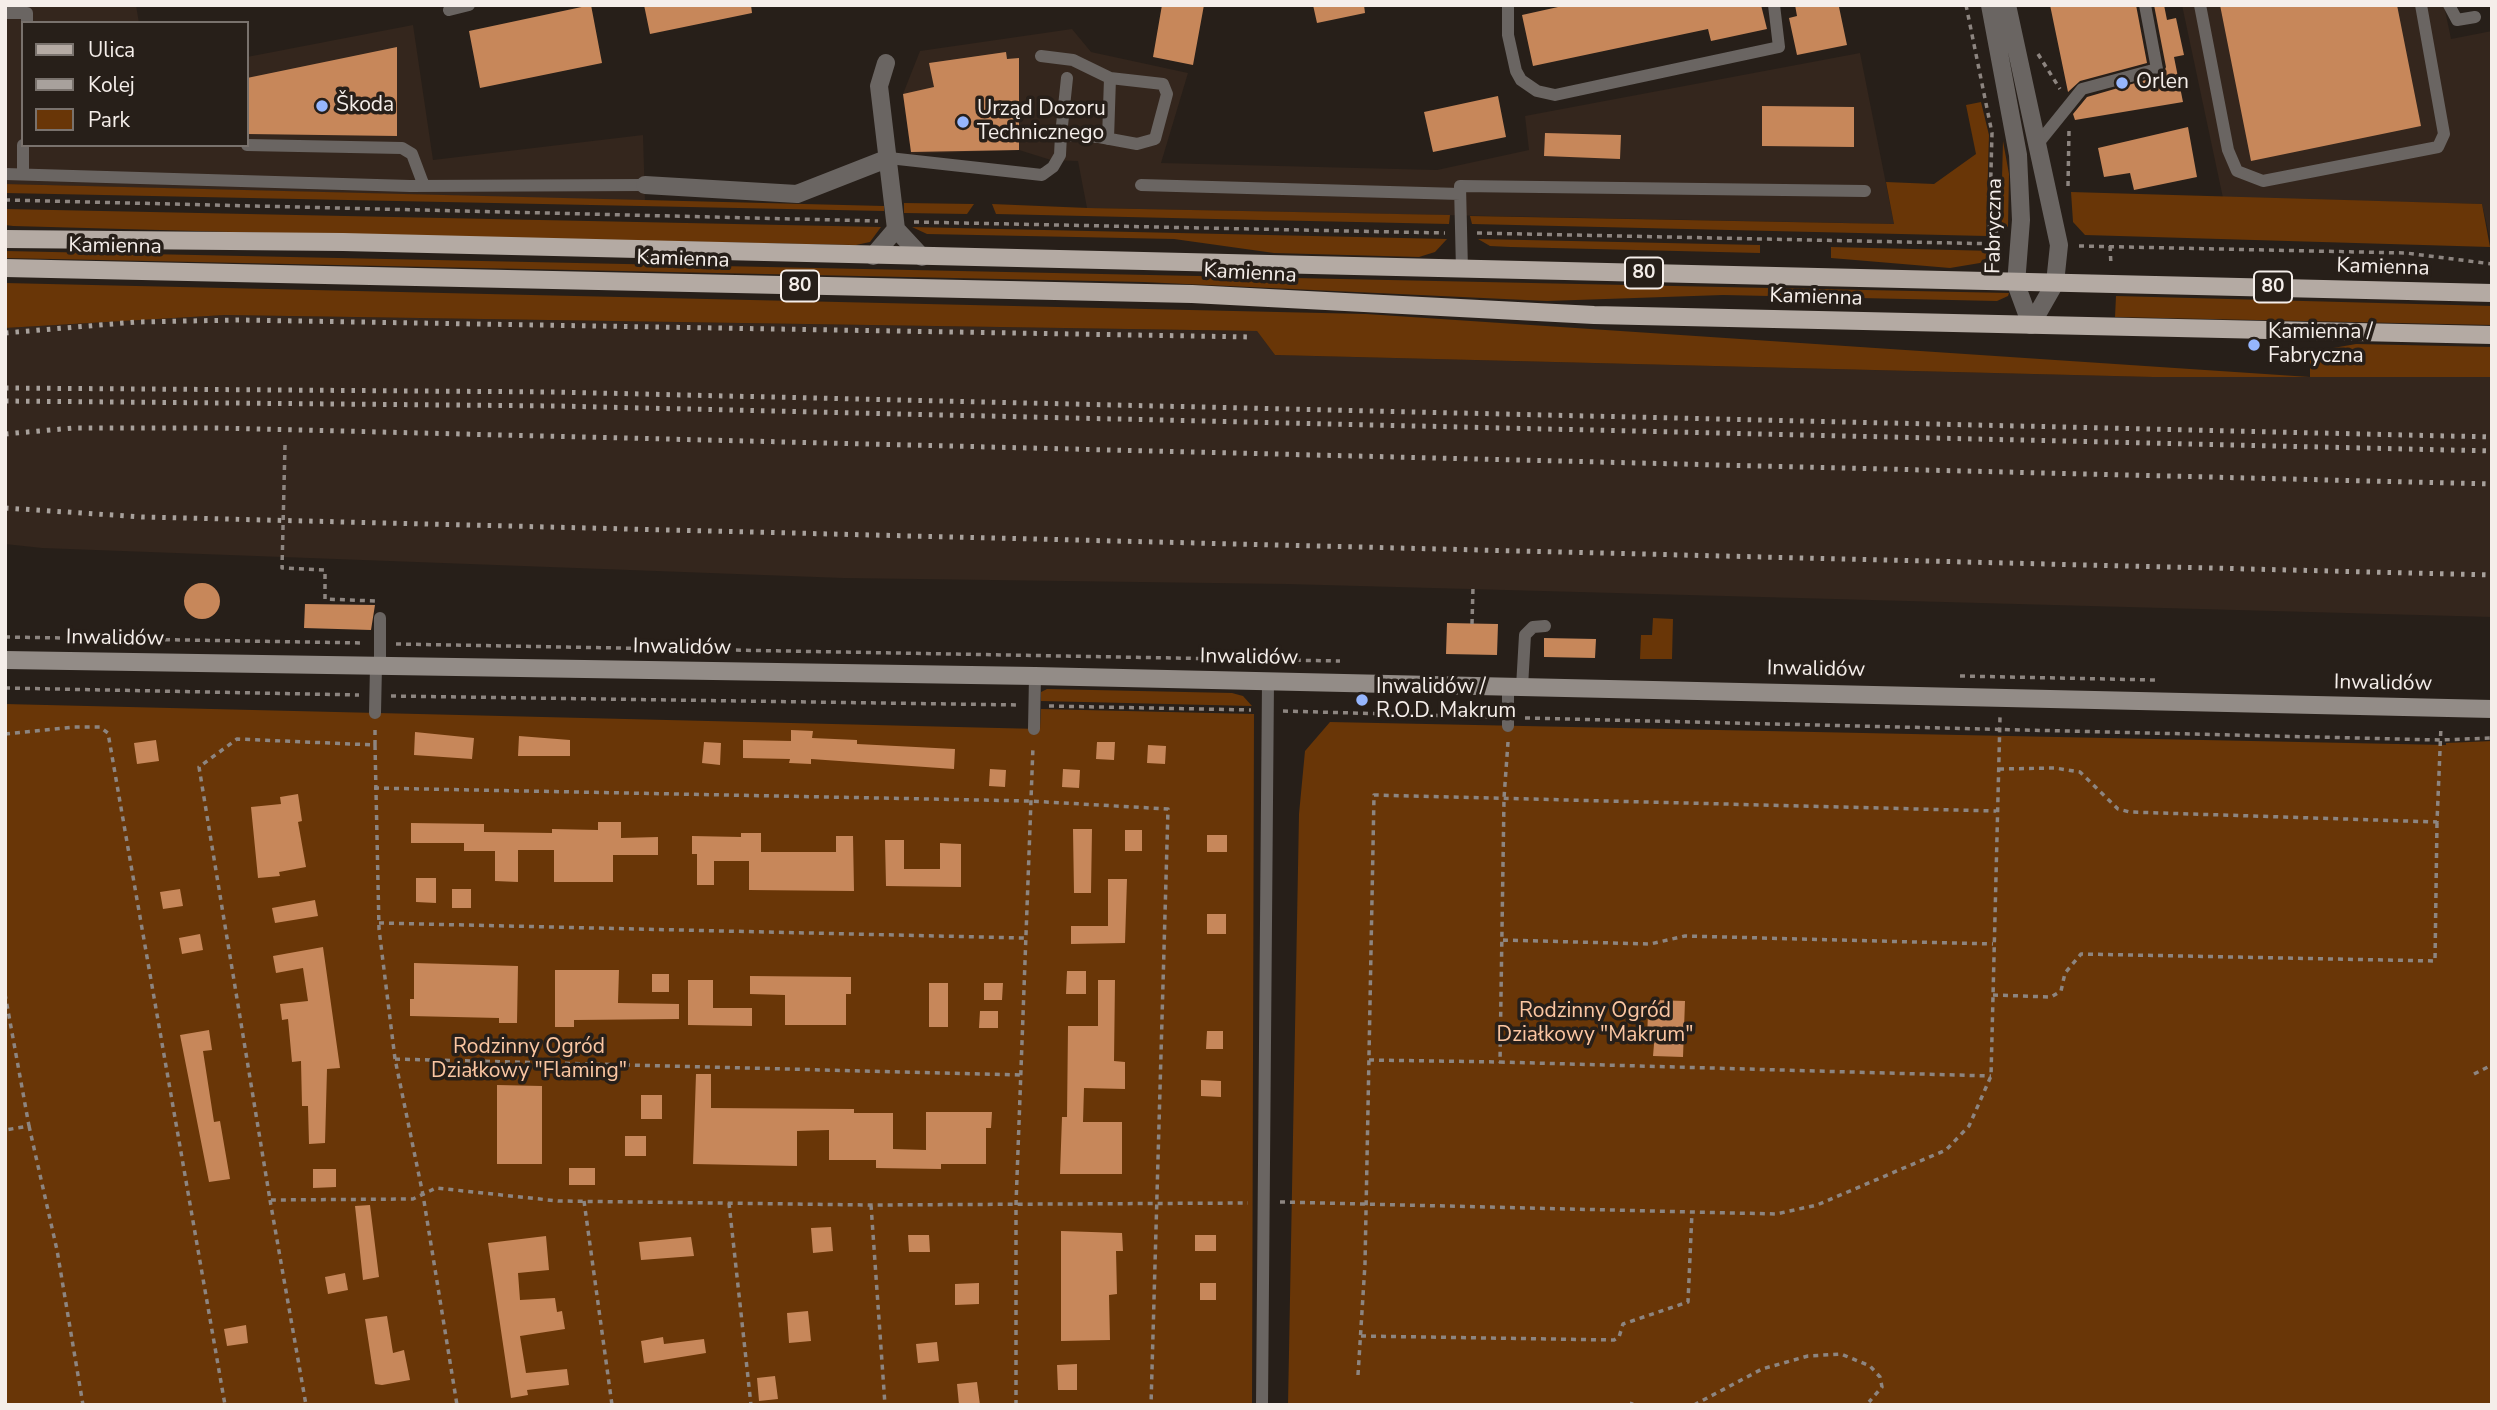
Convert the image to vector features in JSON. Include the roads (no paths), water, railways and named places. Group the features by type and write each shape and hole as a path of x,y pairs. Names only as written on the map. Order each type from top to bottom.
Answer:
{"main road":[{"name":"Kamienna","path":"5,239 343,242 2016,284 2492,293"},
{"name":"Kamienna","path":"5,268 1192,294 1594,314 2492,335"}],"street":[{"name":"Fabryczna","path":"1990,5 2018,155 2019,244 2016,284 2031,325"},
{"path":"2007,5 2059,245 2055,283 2031,325"},
{"path":"886,63 879,86 896,225 922,257"},
{"path":"645,185 797,194 889,158"},
{"path":"873,256 896,225"},
{"name":"Inwalidów","path":"5,660 1035,676 2492,709"}],"lane":[{"path":"449,10 469,5"},
{"path":"1508,5 1508,35 1516,71 1521,80 1537,92 1555,94 1779,47 1774,5"},
{"path":"2036,146 2082,89 2157,69 2145,5"},
{"path":"2200,5 2228,150 2237,170 2263,181 2438,147 2444,134 2421,5"},
{"path":"2449,5 2457,20 2475,16"},
{"path":"5,13 27,13 27,21"},
{"path":"1041,56 1073,60 1110,78 1163,84 1167,94 1155,139 1137,144 1061,135"},
{"path":"889,158 1042,174 1053,167 1060,155 1067,78"},
{"path":"1108,139 1110,78"},
{"path":"248,145 402,148 412,154 424,186"},
{"path":"23,147 23,174"},
{"path":"5,174 424,186 645,185"},
{"path":"1141,185 1460,194"},
{"path":"1462,270 1460,186 1865,191"},
{"path":"375,713 380,618"},
{"path":"1508,722 1525,635 1534,627 1545,626"},
{"path":"1034,729 1035,676"},
{"path":"1262,1405 1268,681"}],"railway":[{"path":"5,333 136,322 239,320 1252,337"},
{"path":"5,388 555,392 2492,437"},
{"path":"5,401 557,406 2492,451"},
{"path":"5,434 73,428 218,428 2492,484"},
{"path":"5,508 143,517 2492,575"}],"place":[{"name":"Orlen","path":"2122,83"},
{"name":"Škoda","path":"322,106"},
{"name":"Urząd Dozoru Technicznego","path":"963,122"},
{"name":"Kamienna / Fabryczna","path":"2254,345"},
{"name":"Inwalidów / R.O.D. Makrum","path":"1362,700"}],"park label":[{"name":"Rodzinny Ogród Działkowy \"Makrum\"","path":"1595,1024"},
{"name":"Rodzinny Ogród Działkowy \"Flaming\"","path":"529,1060"}]}
